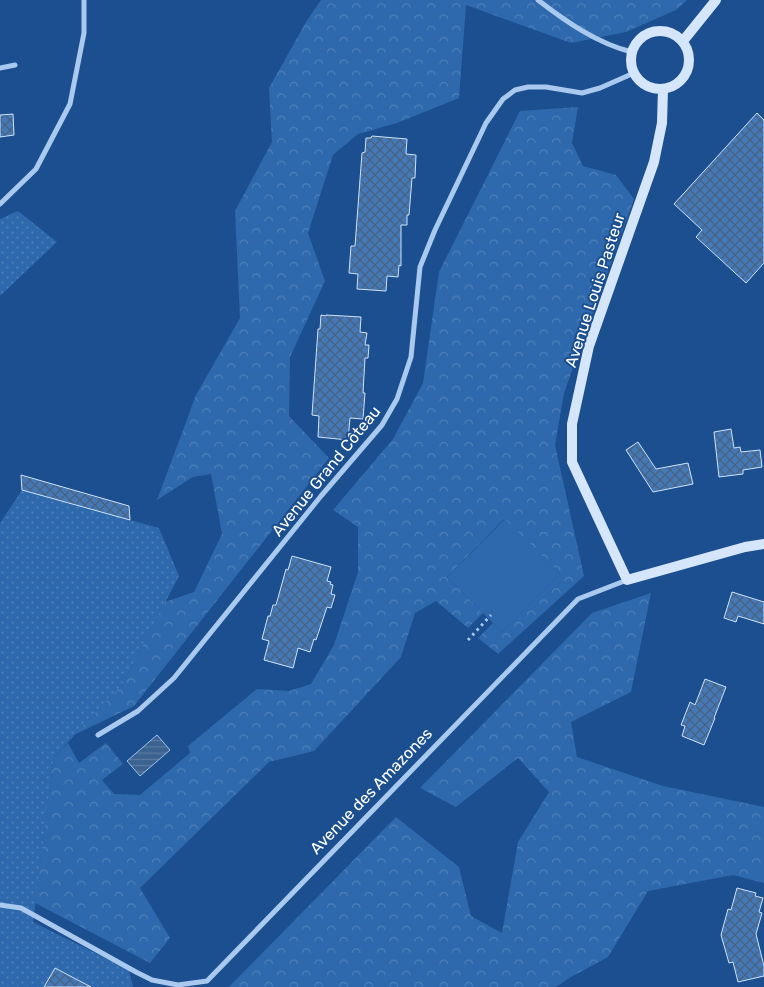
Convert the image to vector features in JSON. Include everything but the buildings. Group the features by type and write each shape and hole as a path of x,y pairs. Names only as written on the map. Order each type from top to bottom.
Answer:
{"street":[{"path":"0,204 36,169 70,104 84,33 84,0"},
{"path":"538,0 560,17 590,34 620,49 632,52"},
{"path":"683,41 716,0"},
{"path":"654,31 665,31 675,34 683,41 688,49 690,58 689,67 679,82 663,89 647,86 640,81 634,73 631,60 636,43 654,31"},
{"path":"0,68 15,65"},
{"name":"Avenue Grand Côteau","path":"98,736 138,711 174,678 321,496 382,425 397,399 411,357 420,267 435,230 486,123 503,99 515,90 528,87 546,87 582,93 600,88 634,73"},
{"name":"Avenue Louis Pasteur","path":"627,580 572,462 572,424 589,346 654,162 662,123 663,89"},
{"name":"Avenue des Amazones","path":"0,905 21,908 152,980 178,985 207,981 578,599 627,580 745,547 764,544"}],"path":[{"path":"468,640 491,615"}],"green space":[{"path":"321,0 687,0 676,10 626,32 571,43 466,5 459,98 397,123 358,134 333,155 308,233 325,281 290,357 289,416 329,458 134,706 74,735 122,685 165,602 194,592 222,534 211,474 193,477 157,500 196,395 240,318 235,211 272,142 269,88 306,22"},
{"path":"578,107 572,143 583,166 616,175 634,199 564,393 555,445 584,576 498,654 478,638 493,623 502,632 560,574 504,519 447,577 483,613 468,628 436,601 415,613 401,657 314,751 269,762 140,888 170,938 150,963 35,903 54,757 68,743 79,763 106,743 123,764 102,780 114,794 140,795 190,753 188,746 257,689 289,691 311,684 334,645 358,572 358,527 333,510 393,439 423,383 439,272 520,111"},
{"path":"18,211 57,242 0,296 0,219"},
{"path":"22,490 159,528 179,576 122,685 54,757 33,922 129,970 133,987 0,987 0,523"},
{"path":"505,519 560,574 502,632 447,577"},
{"path":"651,593 631,692 571,722 577,757 663,786 764,807 764,883 733,875 648,891 608,957 556,987 229,987 396,817 459,867 471,916 502,933 518,842 549,792 518,758 456,807 420,788 592,613"}],"shaded area":[{"path":"157,735 170,750 140,776 127,761"}]}
